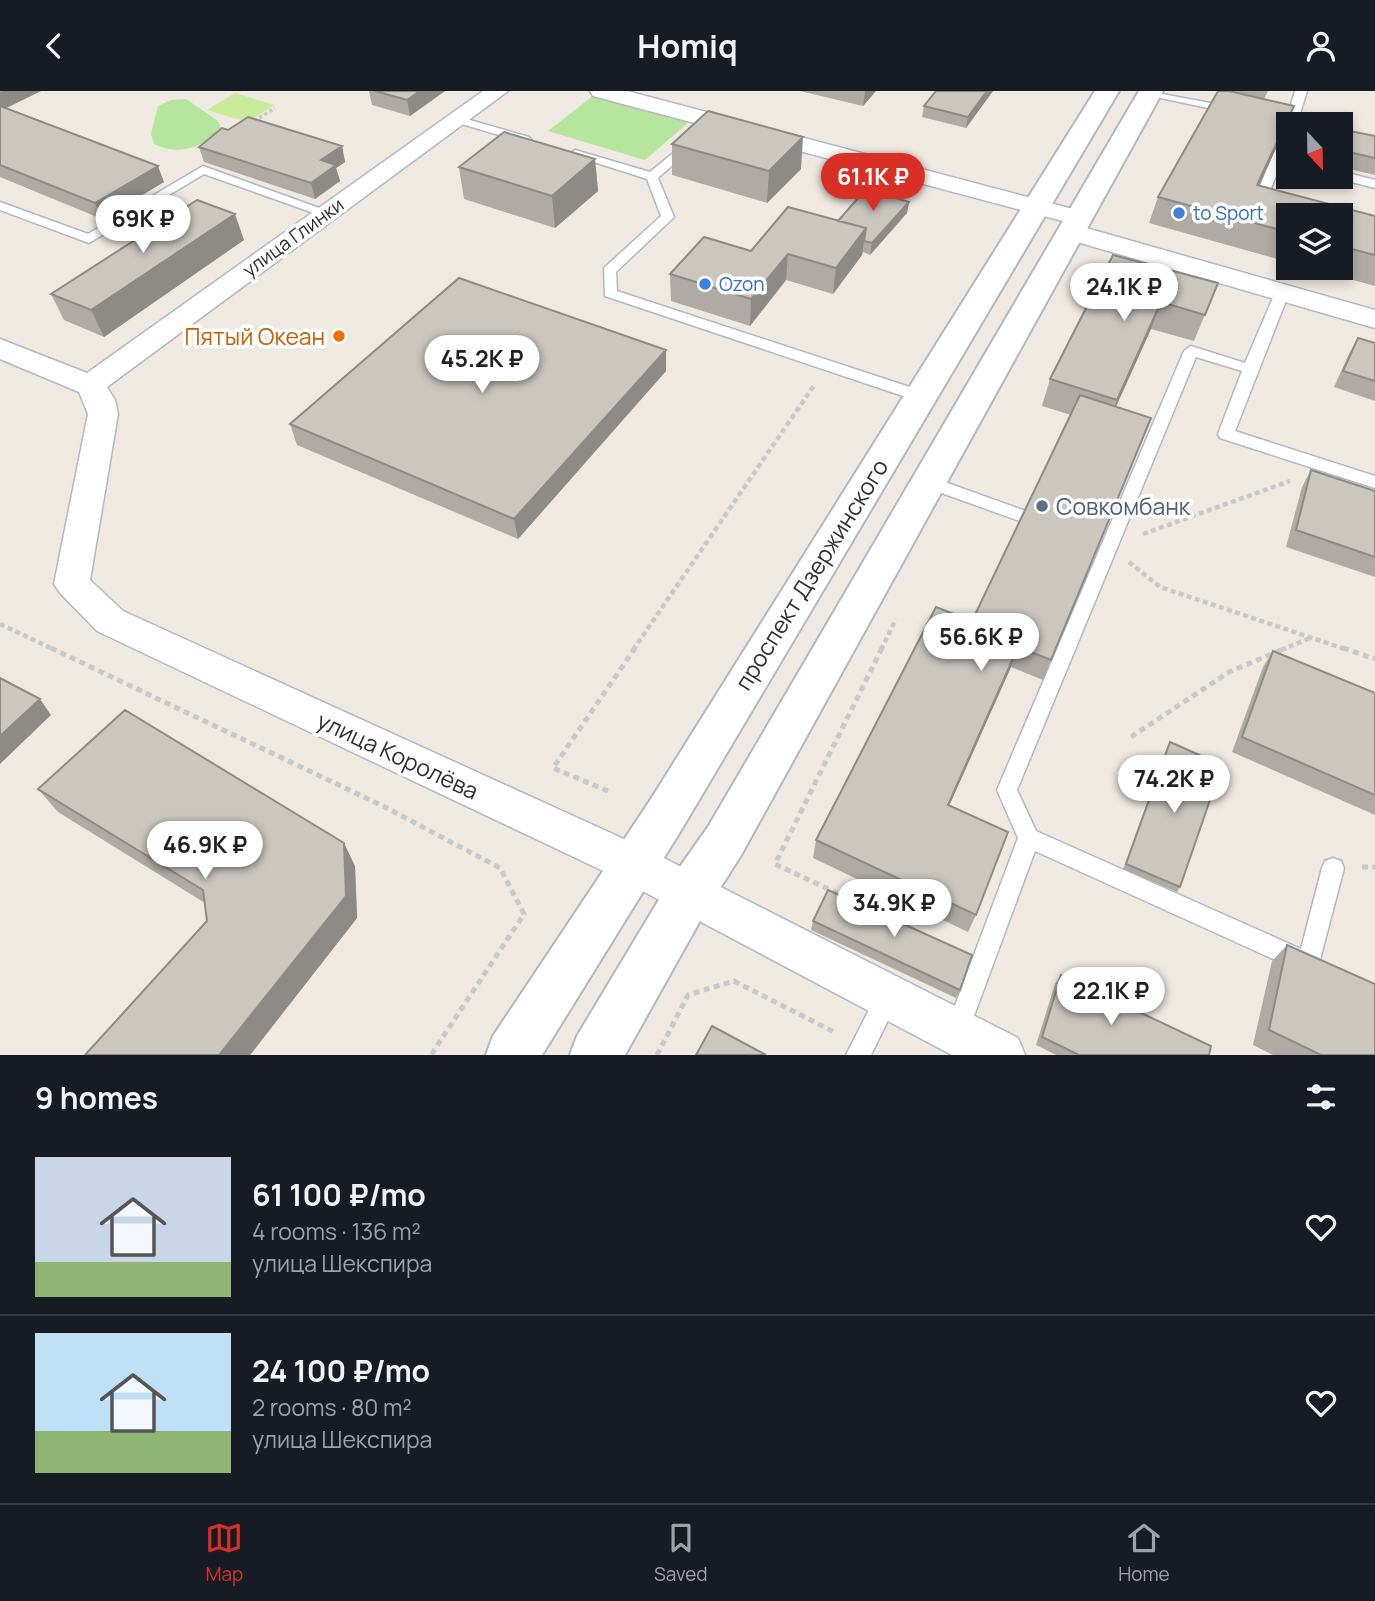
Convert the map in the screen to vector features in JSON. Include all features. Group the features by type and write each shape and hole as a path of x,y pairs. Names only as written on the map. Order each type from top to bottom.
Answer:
{"main road":[{"name":"проспект Дзержинского","path":"512,1055 633,864 1107,91"},
{"path":"596,1055 689,894 724,842 1151,92"}],"street":[{"name":"улица Глинки","path":"90,385 497,91"},
{"path":"601,91 1037,207 1075,225 1282,293 1375,319"},
{"path":"0,348 90,385"},
{"name":"улица Королёва","path":"90,385 100,400 103,414 72,584 110,621 633,864 887,998 1002,1055"}],"lane":[{"path":"1296,112 1301,91"},
{"path":"1151,92 1276,122"},
{"path":"456,119 534,142"},
{"path":"652,177 714,122"},
{"path":"561,150 652,177"},
{"path":"0,206 89,240 207,167 327,213"},
{"path":"1258,205 1276,173"},
{"path":"652,177 668,217 609,271 610,293 920,397"},
{"path":"1353,178 1375,184"},
{"path":"1282,293 1226,434 1375,482"},
{"path":"1250,369 1191,351 1105,545 1007,790 1029,838 1331,974"},
{"path":"928,482 1025,517"},
{"path":"957,1032 1029,838"},
{"path":"1308,964 1333,868"},
{"path":"860,1051 887,998"}],"path":[{"path":"253,122 275,108"},
{"path":"608,791 553,768 828,365"},
{"path":"1105,545 1329,467"},
{"path":"1105,545 1160,587 1375,659"},
{"path":"0,624 383,806 500,868 524,914 431,1055"},
{"path":"1131,737 1229,672 1311,637"},
{"path":"775,864 922,933"},
{"path":"657,1055 688,995 734,981 860,1051"}],"green space":[{"path":"235,93 275,105 247,122 207,110"},
{"path":"594,95 689,122 645,160 548,131"},
{"path":"186,99 218,121 222,130 199,145 182,150 154,144 151,134 158,106 171,100"}],"building":[{"path":"375,91 420,91 407,100"},
{"path":"936,91 987,91 968,117 924,106"},
{"path":"1218,91 1229,91 1294,106 1291,112 1276,112 1276,144 1257,185 1326,203 1276,203 1276,229 1158,197"},
{"path":"0,106 158,166 95,203 0,165"},
{"path":"708,111 803,137 769,171 672,144"},
{"path":"248,117 342,146 321,160 336,165 311,183 199,147 222,128 228,130"},
{"path":"504,132 595,159 552,196 459,167"},
{"path":"1353,132 1375,136 1375,158 1353,153"},
{"path":"866,189 909,202 872,243 864,241 866,228 838,221"},
{"path":"197,200 235,214 91,310 51,294"},
{"path":"788,207 866,228 836,268 788,254 751,299 670,274 704,237 751,251"},
{"path":"1353,210 1375,216 1375,255 1353,249"},
{"path":"1113,255 1218,283 1205,315 1161,302 1117,400 1050,379"},
{"path":"459,278 666,350 514,519 290,424"},
{"path":"1358,338 1375,343 1375,381 1343,371"},
{"path":"1080,395 1151,418 1051,660 1018,647 948,805 1008,832 976,915 816,840 936,607 972,621"},
{"path":"1311,470 1375,491 1375,557 1296,530"},
{"path":"1273,651 1375,693 1375,795 1242,737"},
{"path":"0,678 40,699 0,736"},
{"path":"125,710 344,843 346,896 219,1055 85,1055 207,921 203,890 38,789"},
{"path":"1170,742 1222,765 1180,887 1126,864"},
{"path":"828,890 972,955 960,990 813,921"},
{"path":"1287,945 1375,984 1375,1055 1321,1055 1269,1030"},
{"path":"1061,975 1211,1046 1209,1055 1079,1055 1042,1037"},
{"path":"712,1026 766,1055 696,1055"}],"place":[{"name":"to Sport","path":"1179,213"},
{"name":"Ozon","path":"705,284"},
{"name":"Пятый Океан","path":"339,336"},
{"name":"Совкомбанк","path":"1042,506"}]}
